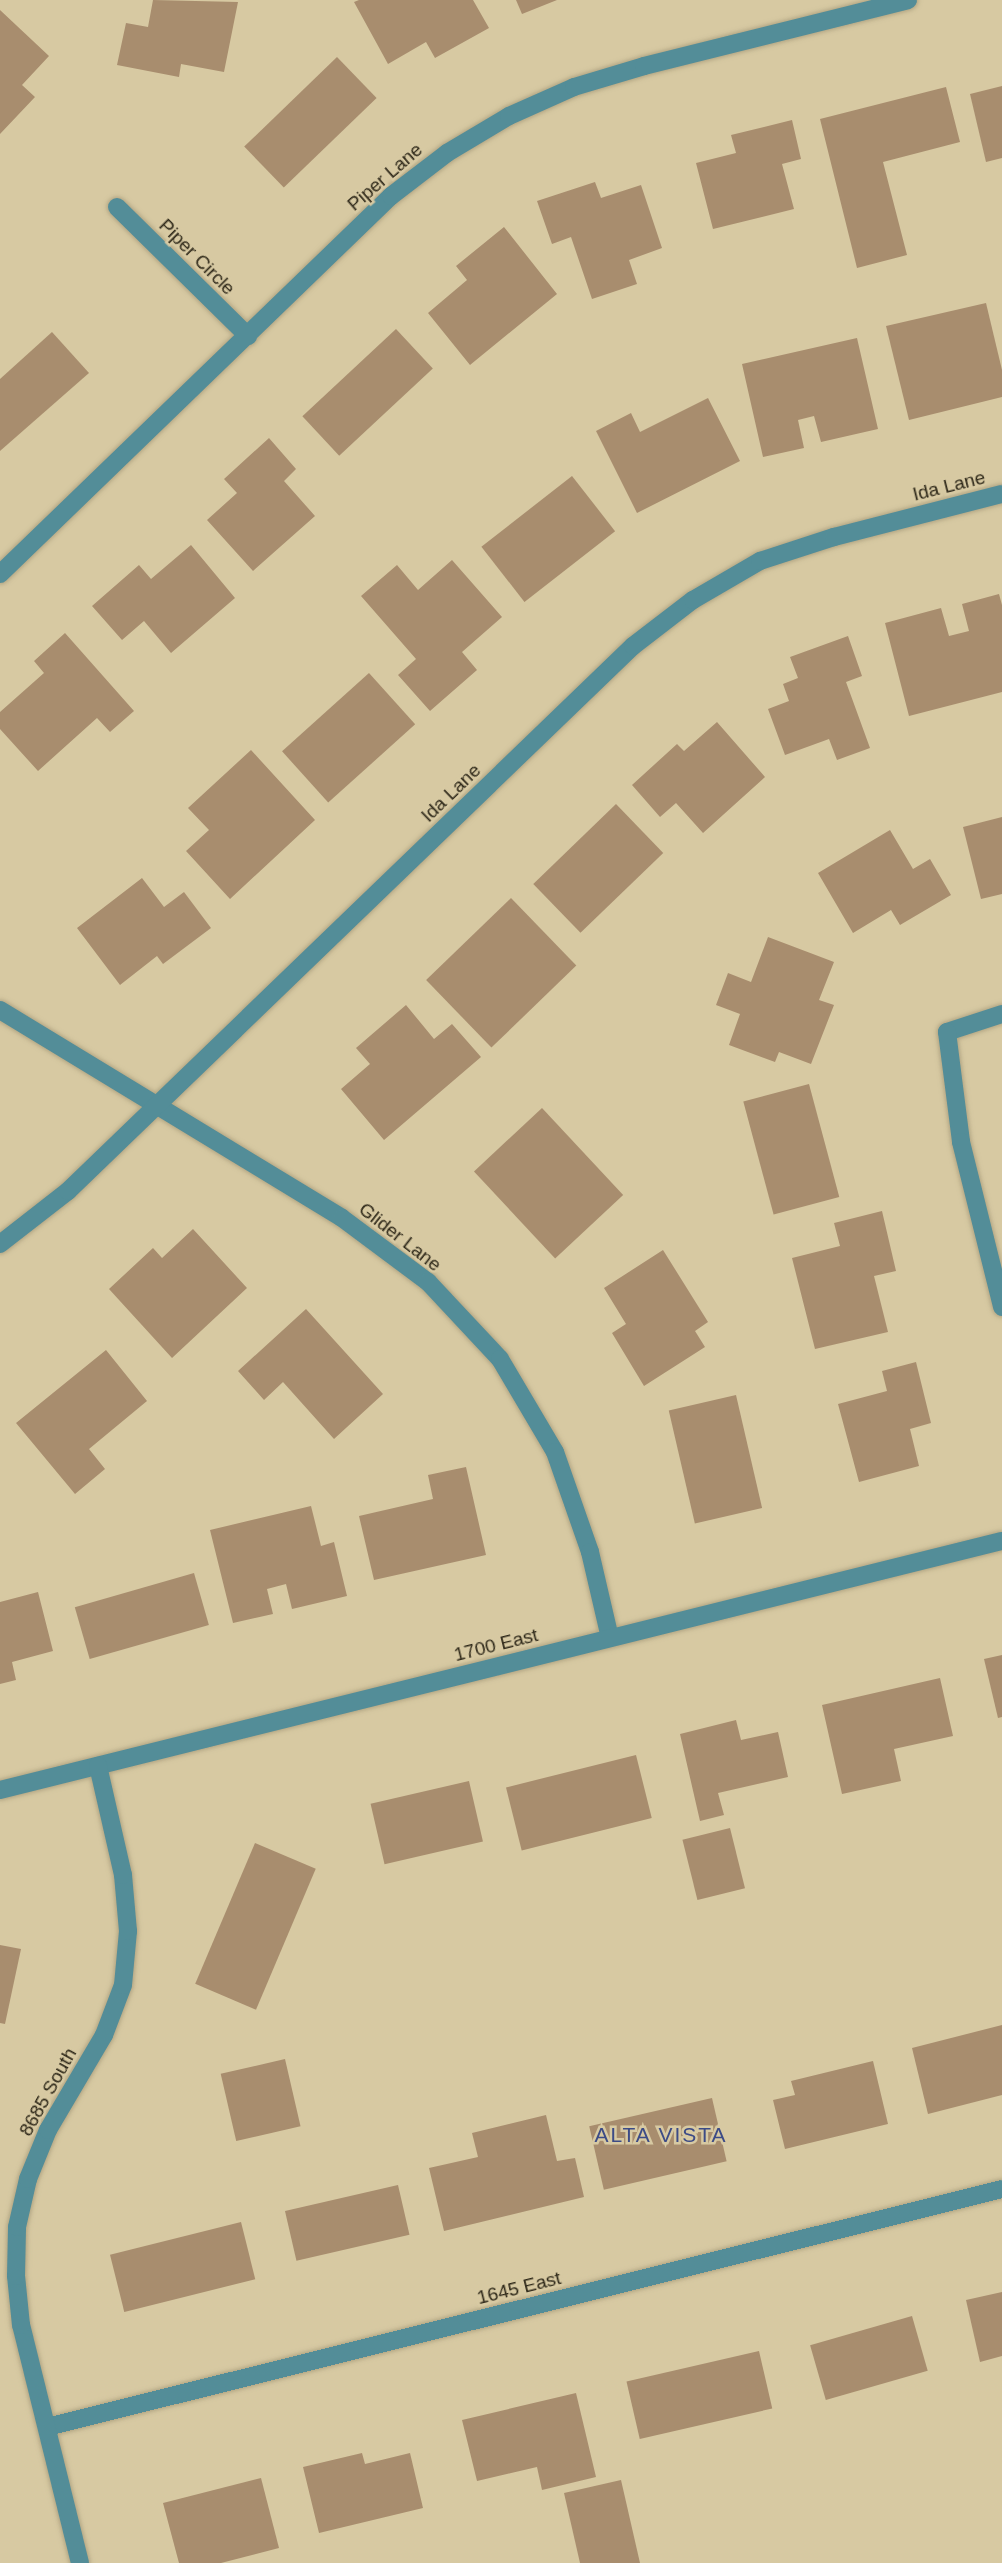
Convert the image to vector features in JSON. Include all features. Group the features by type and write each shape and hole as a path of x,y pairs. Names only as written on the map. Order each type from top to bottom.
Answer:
{"street":[{"name":"Piper Lane","path":"0,574 391,196 447,152 509,116 575,87 645,66 908,0"},
{"name":"Piper Circle","path":"117,207 248,337"},
{"name":"Ida Lane","path":"0,1244 68,1191 633,646 693,600 760,561 834,537 1002,495"},
{"name":"Glider Lane","path":"0,1010 156,1108 342,1218 428,1282 500,1359 555,1452 590,1552 610,1639"},
{"path":"1002,1014 947,1032 961,1142 1002,1307"},
{"name":"1700 East","path":"0,1790 1002,1541"},
{"name":"8685 South","path":"80,2563 22,2325 16,2276 17,2227 28,2179 48,2130 104,2035 123,1985 128,1931 123,1875 99,1766"},
{"name":"1645 East","path":"47,2427 1002,2189"}],"building":[{"path":"153,0 238,2 224,72 181,64 179,77 117,65 126,23 148,27"},
{"path":"473,0 489,28 435,58 426,42 388,64 354,2"},
{"path":"516,0 557,0 522,14"},
{"path":"0,10 49,56 22,85 35,97 0,134"},
{"path":"337,57 377,98 284,188 244,147"},
{"path":"1002,86 1002,158 986,162 970,94"},
{"path":"946,87 960,142 883,162 907,255 857,268 820,119"},
{"path":"792,120 801,159 782,164 794,209 713,229 696,163 736,153 731,135"},
{"path":"595,182 601,198 641,185 662,248 629,260 637,284 592,299 571,237 552,244 537,201"},
{"path":"504,227 557,294 470,365 428,313 467,280 456,266"},
{"path":"986,303 1002,370 1002,397 909,420 886,326"},
{"path":"396,329 433,368 339,456 302,416"},
{"path":"52,332 89,373 0,451 0,379"},
{"path":"857,338 878,429 821,442 814,416 798,420 804,448 763,457 742,364"},
{"path":"708,398 740,461 637,513 596,431 631,413 640,432"},
{"path":"269,438 296,469 284,481 315,516 253,571 207,520 237,493 224,479"},
{"path":"572,476 615,531 524,602 481,547"},
{"path":"191,545 235,598 171,653 144,621 122,640 92,606 139,565 151,579"},
{"path":"452,560 502,617 462,652 477,670 430,711 398,675 416,659 361,596 397,565 418,590"},
{"path":"999,594 1002,605 1002,692 909,716 885,623 941,608 949,636 969,631 962,604"},
{"path":"65,633 134,711 110,732 97,718 38,771 0,729 0,712 44,673 34,661"},
{"path":"848,636 862,676 846,682 870,748 837,760 829,739 785,755 768,709 789,701 783,684 798,678 790,657"},
{"path":"369,673 415,724 328,803 282,751"},
{"path":"717,722 765,777 703,833 676,803 660,817 632,785 677,744 684,751"},
{"path":"251,750 315,820 230,899 186,851 209,830 188,808"},
{"path":"616,804 663,853 581,933 533,884"},
{"path":"1002,817 1002,894 981,899 963,827"},
{"path":"890,830 913,869 930,859 951,895 900,925 891,910 853,933 818,873"},
{"path":"142,878 164,907 184,892 211,928 163,964 157,956 120,985 77,928"},
{"path":"511,898 576,966 491,1048 426,980"},
{"path":"768,937 834,962 819,1000 834,1005 811,1064 779,1052 775,1062 729,1045 740,1014 716,1005 728,973 751,982"},
{"path":"406,1005 434,1039 452,1024 481,1057 384,1140 341,1089 370,1064 356,1048"},
{"path":"809,1084 839,1197 774,1215 743,1102"},
{"path":"542,1108 623,1195 555,1258 474,1171"},
{"path":"882,1211 896,1271 874,1276 888,1332 815,1349 792,1258 840,1246 834,1223"},
{"path":"193,1229 247,1288 172,1358 109,1289 153,1248 162,1258"},
{"path":"663,1250 708,1322 695,1331 705,1347 644,1386 612,1333 626,1324 604,1288"},
{"path":"306,1309 383,1394 334,1439 283,1382 264,1400 238,1371"},
{"path":"106,1350 147,1401 89,1449 105,1469 75,1494 16,1423"},
{"path":"916,1362 931,1423 910,1429 919,1466 859,1482 838,1404 887,1391 882,1371"},
{"path":"736,1395 762,1508 695,1524 669,1411"},
{"path":"466,1467 486,1555 374,1580 359,1516 433,1499 428,1475"},
{"path":"311,1506 321,1546 334,1542 347,1596 292,1609 286,1584 267,1589 273,1614 233,1623 210,1530"},
{"path":"194,1573 209,1625 90,1659 75,1607"},
{"path":"38,1592 53,1651 12,1662 16,1680 0,1684 0,1602"},
{"path":"1002,1655 1002,1717 998,1718 984,1659"},
{"path":"940,1678 953,1736 894,1749 901,1781 842,1794 822,1705"},
{"path":"736,1720 741,1740 778,1732 788,1777 718,1793 724,1815 700,1821 680,1734"},
{"path":"636,1755 652,1818 522,1850 506,1787"},
{"path":"469,1781 483,1841 385,1864 371,1804"},
{"path":"730,1828 745,1888 697,1900 682,1840"},
{"path":"255,1843 316,1869 256,2010 195,1984"},
{"path":"0,1945 21,1949 5,2024 0,2023"},
{"path":"1002,2025 1002,2095 928,2114 912,2048"},
{"path":"285,2059 301,2126 236,2141 221,2074"},
{"path":"873,2061 888,2124 785,2149 773,2100 795,2095 791,2081"},
{"path":"712,2098 727,2161 604,2190 589,2126"},
{"path":"546,2115 557,2161 575,2158 584,2197 444,2231 429,2168 478,2157 472,2133"},
{"path":"398,2185 409,2235 296,2261 285,2211"},
{"path":"241,2222 255,2279 124,2312 110,2255"},
{"path":"1002,2292 1002,2356 980,2362 966,2300"},
{"path":"912,2316 928,2371 826,2400 810,2345"},
{"path":"759,2351 772,2408 640,2439 626,2382"},
{"path":"576,2393 596,2477 542,2490 537,2467 477,2481 462,2420"},
{"path":"362,2453 365,2464 410,2453 423,2508 319,2533 303,2467"},
{"path":"261,2478 279,2548 221,2563 179,2563 163,2503"},
{"path":"621,2480 640,2563 580,2563 564,2493"}],"district":[{"name":"ALTA VISTA","path":"661,2135"}]}
